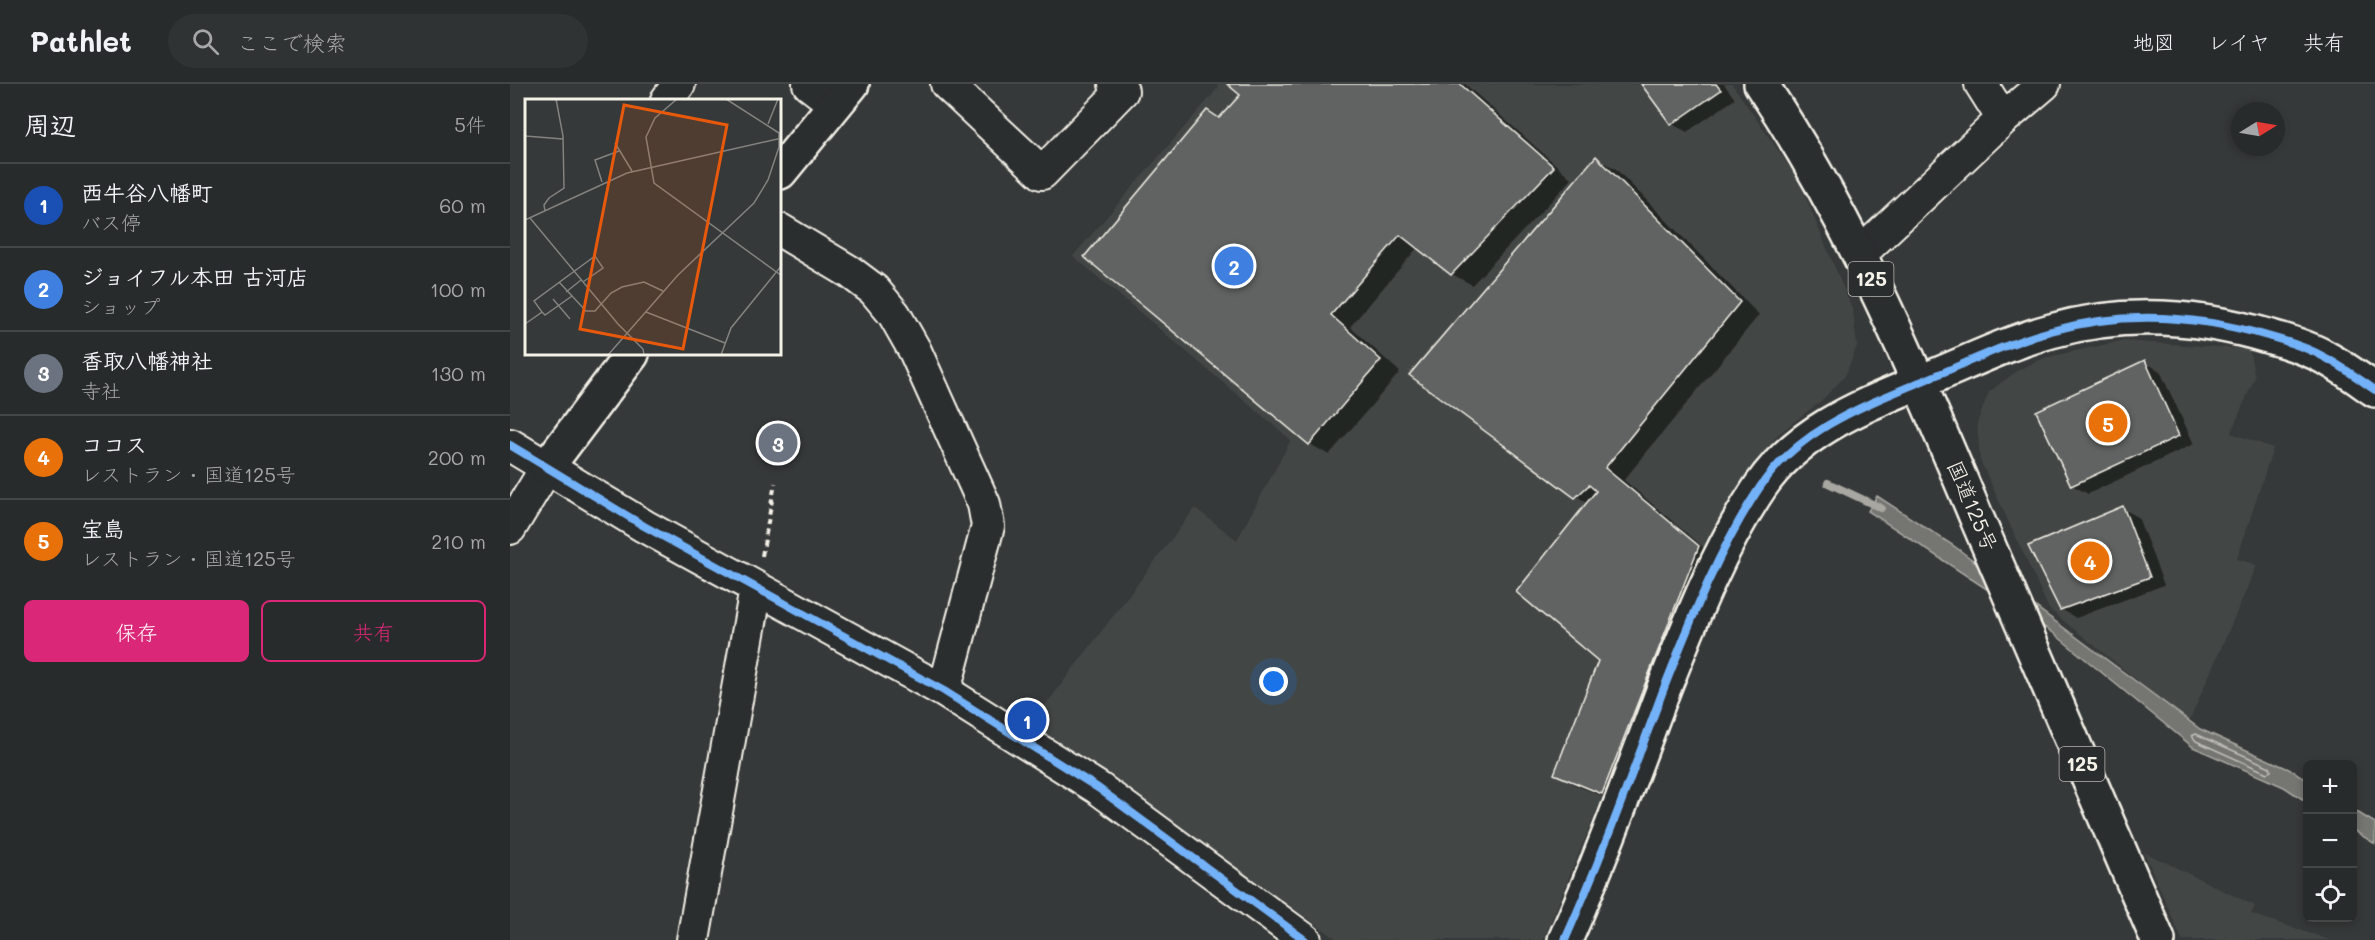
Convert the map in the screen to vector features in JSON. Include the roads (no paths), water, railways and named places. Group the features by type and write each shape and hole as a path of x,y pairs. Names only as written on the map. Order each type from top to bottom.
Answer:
{"main road":[{"name":"国道125号","path":"1761,84 1813,168 1860,254 1919,383 2158,940"},
{"path":"782,170 844,94"},
{"path":"1565,940 1594,873 1687,629 1720,557 1762,485 1786,457 1827,425 1859,408 2050,331 2120,317 2154,316 2196,320 2252,331 2324,356 2375,390"},
{"path":"547,467 630,356"}],"street":[{"path":"668,99 679,84"},
{"path":"809,84 844,94"},
{"path":"947,84 1042,173 1122,91 1115,84"},
{"path":"1981,84 2003,119"},
{"path":"1860,254 2003,119 2044,84"},
{"path":"782,231 850,272 874,290 894,314 915,351 984,504 988,526 944,691"},
{"path":"510,445 644,526 944,691 1098,788 1305,940"},
{"path":"510,528 547,467"},
{"path":"693,940 756,589"}],"water":[{"path":"1877,496 1954,546 2200,729 2303,777 2303,799 2284,787 2193,747 2052,632 1868,511"},
{"path":"2357,812 2375,823 2375,844 2357,833"}],"waterway":[{"path":"1828,483 1881,508"}],"place":[{"name":"ジョイフル本田 古河店","path":"1234,266"},
{"name":"宝島","path":"2108,423"},
{"name":"香取八幡神社","path":"778,443"},
{"name":"ココス","path":"2090,561"},
{"name":"西牛谷八幡町","path":"1027,720"}]}
